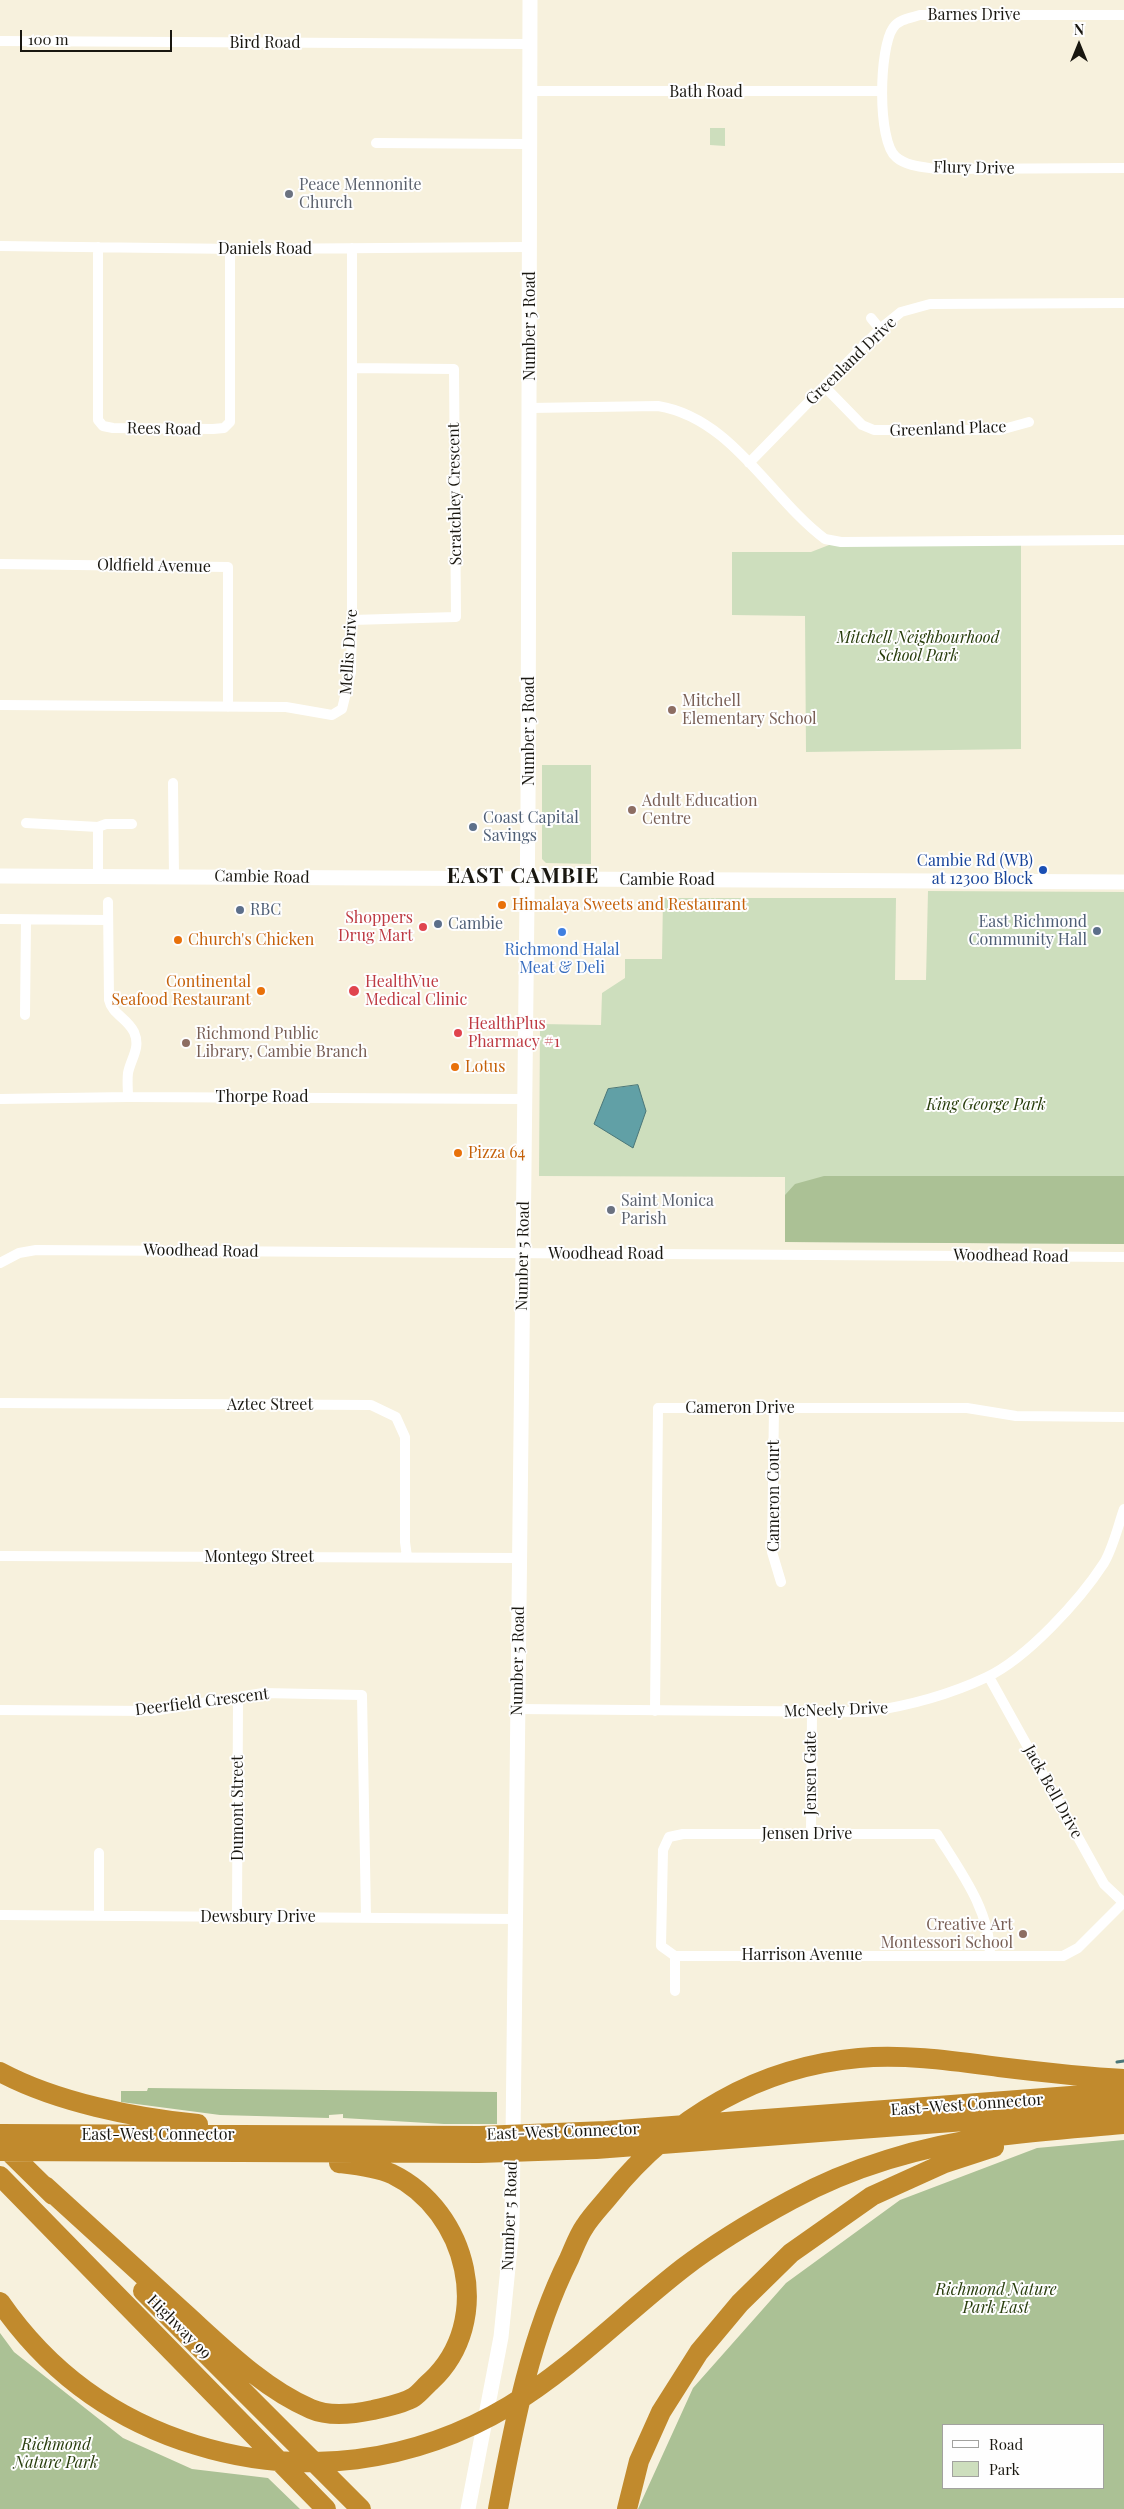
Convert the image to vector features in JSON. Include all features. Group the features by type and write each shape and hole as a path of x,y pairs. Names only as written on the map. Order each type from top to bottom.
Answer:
{"highway":[{"path":"498,2509 512,2428 540,2332 557,2282 585,2226 635,2164 700,2111 730,2094 790,2071 828,2062 861,2058 948,2060 998,2067 1124,2079"},
{"path":"0,2072 59,2095 110,2109 176,2122 294,2136"},
{"name":"East-West Connector","path":"0,2134 294,2136 480,2144 606,2131 734,2123 1124,2092"},
{"name":"East-West Connector","path":"0,2151 110,2152 480,2144 711,2142 1124,2109"},
{"path":"0,2302 43,2356 101,2402 136,2422 166,2435 215,2451 268,2462 329,2463 372,2458 428,2444 464,2430 509,2406 573,2360 683,2268 723,2240 794,2198 875,2165 931,2148 987,2137 1124,2124"},
{"path":"627,2509 639,2462 661,2412 699,2352 740,2303 791,2253 872,2196 944,2163 988,2148 1062,2129"},
{"name":"Highway 99","path":"0,2143 44,2186 161,2311 361,2509"},
{"path":"44,2186 244,2365 280,2392 312,2410 350,2414 383,2408 413,2397 438,2374 453,2354 464,2327 468,2297 465,2267 455,2238 437,2209 416,2189 392,2174 363,2166 330,2162 184,2160 110,2152"},
{"name":"Highway 99","path":"0,2176 326,2509"}],"main road":[{"name":"Number 5 Road","path":"468,2509 501,2337 512,2228 528,880 530,0"},
{"name":"Cambie Road","path":"0,876 1124,882"}],"street":[{"name":"Barnes Drive","path":"882,91 885,49 893,27 903,20 920,15 1124,15"},
{"name":"Bird Road","path":"0,41 530,44"},
{"name":"Bath Road","path":"530,91 882,91"},
{"name":"Flury Drive","path":"882,91 884,132 895,157 906,163 936,169 1124,168"},
{"path":"376,144 529,144"},
{"name":"Daniels Road","path":"0,246 230,249 529,247"},
{"name":"Rees Road","path":"98,247 98,420 103,426 113,428 213,429 224,428 230,422 230,249"},
{"name":"Mellis Drive","path":"0,705 286,707 332,715 338,714 345,703 348,687 352,620 352,248"},
{"name":"Greenland Drive","path":"749,463 880,329 901,312 930,304 1124,302"},
{"path":"871,318 880,329"},
{"name":"Scratchley Crescent","path":"352,368 454,369 456,617 352,620"},
{"name":"Greenland Place","path":"824,386 862,425 874,430 1000,430 1029,422"},
{"path":"530,408 658,406 674,409 717,434 749,463 814,531 825,539 841,542 1124,540"},
{"name":"Oldfield Avenue","path":"0,564 228,567 228,707"},
{"path":"173,783 174,877"},
{"path":"26,823 98,827 106,824 132,824"},
{"path":"98,827 98,876"},
{"path":"108,902 108,1000 112,1009 130,1025 137,1039 135,1056 128,1074 128,1096"},
{"path":"0,919 108,920"},
{"path":"25,1015 26,920"},
{"name":"Thorpe Road","path":"0,1099 128,1096 524,1099"},
{"name":"Woodhead Road","path":"0,1263 18,1253 36,1250 1124,1257"},
{"name":"Aztec Street","path":"0,1403 371,1405 396,1417 405,1437 405,1542 408,1557"},
{"name":"Cameron Drive","path":"655,1710 658,1408 967,1408 1016,1416 1124,1417"},
{"name":"Cameron Court","path":"774,1408 772,1552 781,1582"},
{"name":"McNeely Drive","path":"517,1710 866,1712 906,1706 989,1676 1024,1651 1061,1618 1105,1562 1124,1509"},
{"name":"Montego Street","path":"0,1556 519,1558"},
{"name":"Jack Bell Drive","path":"989,1676 1104,1884 1124,1903"},
{"name":"Deerfield Crescent","path":"0,1710 153,1711 263,1693 362,1695 366,1917"},
{"name":"Dumont Street","path":"237,1917 238,1698"},
{"name":"Jensen Gate","path":"811,1834 812,1712"},
{"name":"Jensen Drive","path":"674,1956 661,1946 663,1850 669,1836 683,1834 937,1834 973,1892 990,1936 990,1955"},
{"path":"99,1853 99,1916"},
{"name":"Harrison Avenue","path":"674,1956 1063,1956 1078,1948 1124,1903"},
{"name":"Dewsbury Drive","path":"0,1915 516,1919"},
{"path":"674,1956 674,1991"}],"green space":[{"path":"710,128 725,128 725,146 710,145"},
{"name":"Mitchell Neighbourhood School Park","path":"1021,544 1021,749 806,752 805,616 732,615 732,552 811,552 829,545"},
{"path":"542,765 591,765 591,864 546,863 542,859"},
{"name":"King George Park","path":"928,891 1124,892 1124,1244 785,1242 785,1177 539,1176 540,1024 601,1025 602,993 625,978 625,959 662,959 663,898 896,898 895,980 926,980"},
{"path":"824,1176 1124,1176 1124,1244 785,1242 785,1195 795,1184"},
{"path":"148,2088 497,2092 497,2124 444,2124 343,2118 343,2114 329,2115 329,2118 220,2115 121,2102 121,2091 147,2091"},
{"name":"Richmond Nature Park East","path":"1124,2140 1124,2509 638,2509 693,2388 786,2283 900,2200 1037,2148"},
{"name":"Richmond Nature Park","path":"0,2333 14,2352 123,2438 192,2469 268,2478 300,2509 0,2509"}],"water":[{"path":"638,1085 646,1111 633,1148 594,1124 608,1089"}],"waterway":[{"path":"1117,2062 1124,2061"}],"place":[{"name":"Peace Mennonite Church","path":"289,194"},
{"name":"Mitchell Elementary School","path":"672,710"},
{"name":"Adult Education Centre","path":"632,810"},
{"name":"Coast Capital Savings","path":"473,827"},
{"name":"Cambie Rd (WB) at 12300 Block","path":"1043,870"},
{"name":"Himalaya Sweets and Restaurant","path":"502,905"},
{"name":"RBC","path":"240,910"},
{"name":"Cambie","path":"438,924"},
{"name":"Shoppers Drug Mart","path":"423,927"},
{"name":"East Richmond Community Hall","path":"1097,931"},
{"name":"Richmond Halal Meat & Deli","path":"562,932"},
{"name":"Church's Chicken","path":"178,940"},
{"name":"Continental Seafood Restaurant","path":"261,991"},
{"name":"HealthVue Medical Clinic","path":"354,991"},
{"name":"HealthPlus Pharmacy #1","path":"458,1033"},
{"name":"Richmond Public Library, Cambie Branch","path":"186,1043"},
{"name":"Lotus","path":"455,1067"},
{"name":"Pizza 64","path":"458,1153"},
{"name":"Saint Monica Parish","path":"611,1210"},
{"name":"Creative Art Montessori School","path":"1023,1934"}],"district":[{"name":"EAST CAMBIE","path":"523,876"}]}
